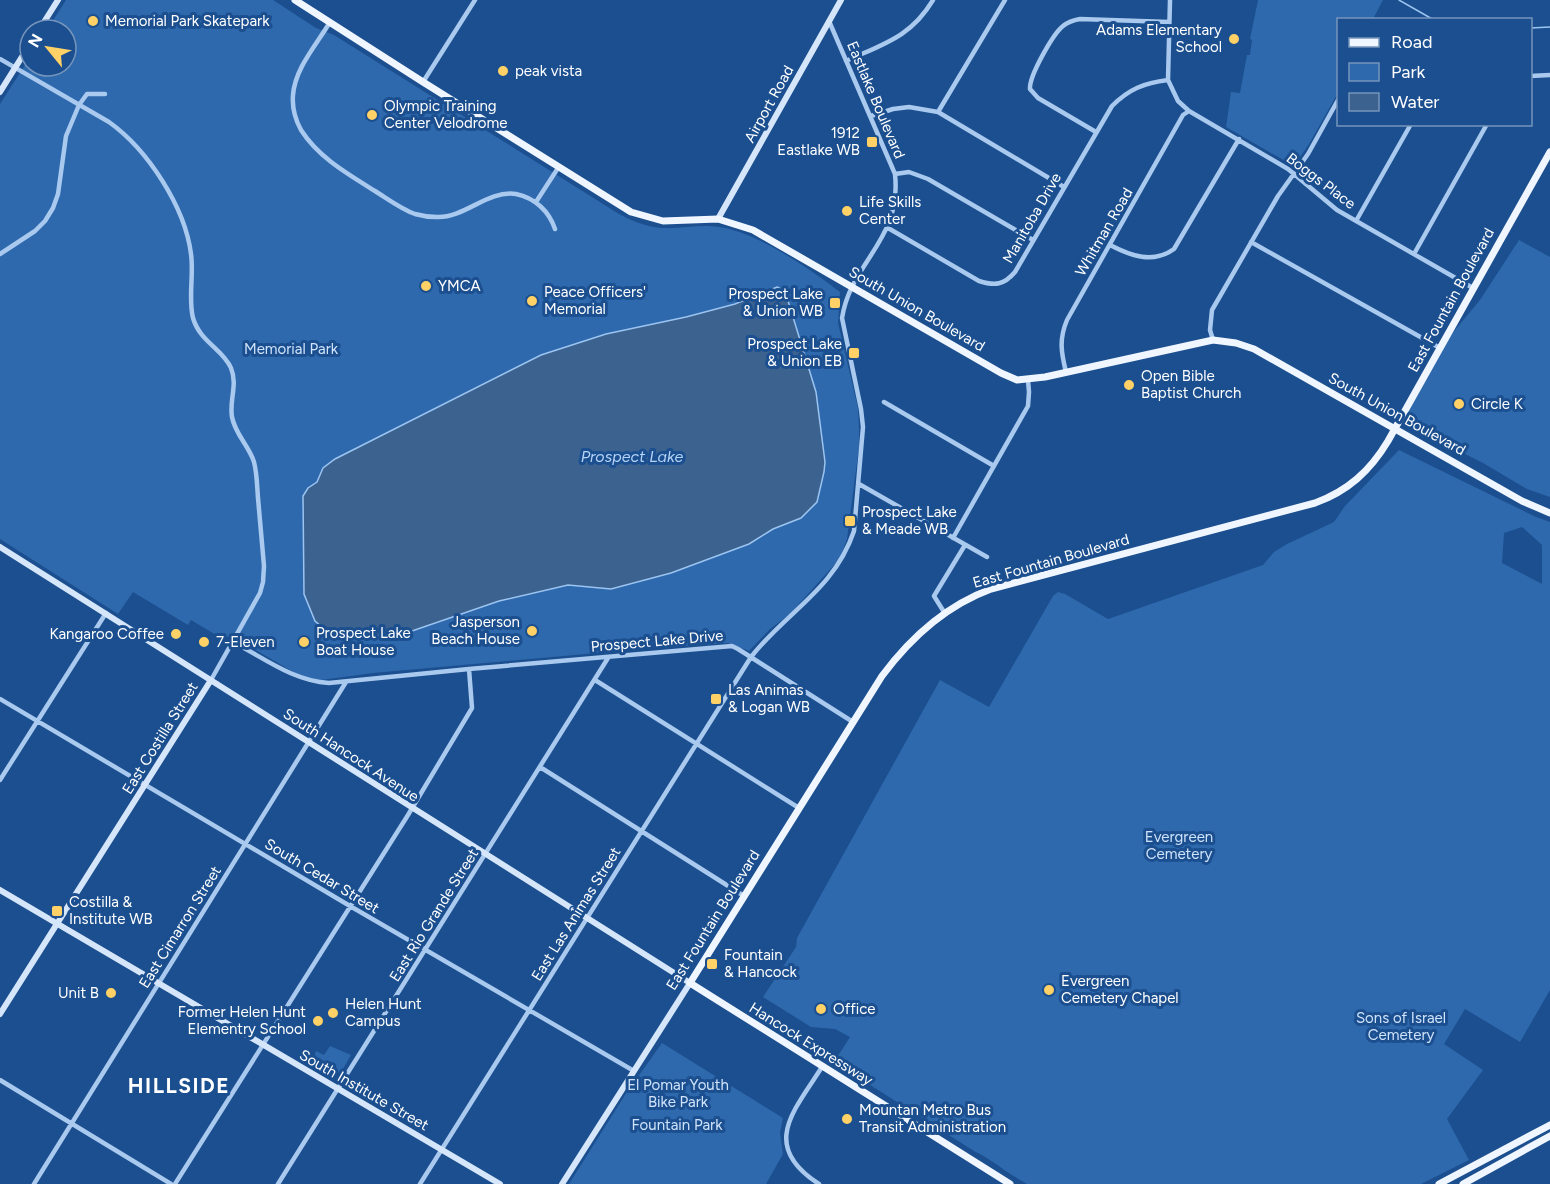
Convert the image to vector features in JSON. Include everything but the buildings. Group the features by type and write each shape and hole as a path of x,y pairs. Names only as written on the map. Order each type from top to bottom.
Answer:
{"main road":[{"path":"47,18 58,0"},
{"name":"South Union Boulevard","path":"296,0 558,168 638,215 663,221 718,219 753,230 1001,373 1017,380 1028,380 1213,340 1236,343 1254,349 1522,501 1550,513"},
{"name":"Airport Road","path":"718,219 840,0"},
{"path":"0,92 18,63"},
{"name":"East Fountain Boulevard","path":"562,1184 882,676 901,652 929,624 945,612 991,590 1328,498 1348,487 1370,467 1395,428 1550,152"},
{"name":"South Hancock Avenue","path":"0,547 690,983"},
{"name":"East Costilla Street","path":"0,1014 211,680"},
{"name":"South Institute Street","path":"0,890 500,1184"},
{"name":"Hancock Expressway","path":"690,983 1010,1184"},
{"path":"1439,1184 1550,1125"},
{"path":"1463,1184 1550,1136"}],"street":[{"path":"423,82 475,0"},
{"path":"846,61 902,35 921,19 933,0"},
{"path":"938,112 1005,0"},
{"path":"1168,80 1170,0"},
{"path":"1096,132 1038,98 1030,89 1031,78 1058,31 1071,21 1080,19 1169,22"},
{"name":"Eastlake Boulevard","path":"829,21 895,174 895,199 888,228 852,287"},
{"path":"330,22 298,73 293,94 298,124 310,142 324,156 398,205 421,216 452,215 488,199 506,194 522,196 536,202 546,212 555,229"},
{"name":"East Costilla Street","path":"0,59 109,122 125,134 149,163 177,208 190,245 191,307 194,319 204,338 230,366 235,383 231,405 232,420 250,453 255,472 264,566 260,593 211,680"},
{"path":"1532,76 1550,75"},
{"name":"Boggs Place","path":"1168,80 1178,101 1189,111 1294,173 1336,210 1473,288"},
{"name":"Manitoba Drive","path":"888,228 979,281 990,285 1007,281 1112,106 1122,96 1141,85 1168,80"},
{"path":"0,254 35,231 45,221 58,194 64,144 79,105 84,96 90,93 105,94"},
{"path":"1213,340 1210,320 1212,310 1251,242 1308,154 1337,102"},
{"path":"871,116 909,107 938,112 1064,187"},
{"name":"Whitman Road","path":"1066,372 1061,353 1063,329 1183,115 1189,111"},
{"path":"1356,221 1410,126"},
{"path":"1414,254 1485,126"},
{"path":"1110,245 1125,253 1147,258 1159,257 1174,249 1239,139"},
{"path":"536,202 558,168"},
{"path":"895,174 909,172 928,179 1033,240"},
{"path":"1251,242 1440,348"},
{"path":"751,657 769,635 806,603 838,565 854,531 862,418 842,318 852,287"},
{"path":"953,537 1028,406 1028,380"},
{"path":"884,402 994,466"},
{"path":"859,484 987,557"},
{"path":"945,612 934,596 965,544"},
{"path":"0,780 106,613"},
{"name":"Prospect Lake Drive","path":"233,642 303,680 329,683 726,646 738,649 853,723"},
{"name":"East Rio Grande Street","path":"278,1184 608,657"},
{"name":"East Las Animas Street","path":"420,1184 751,657"},
{"path":"0,1080 173,1184 412,808 472,708 468,669"},
{"path":"595,680 799,808"},
{"name":"East Cimarron Street","path":"34,1184 346,682"},
{"name":"South Cedar Street","path":"0,699 634,1071"},
{"path":"540,767 744,896"},
{"path":"819,1184 794,1164 787,1149 786,1130 794,1112 822,1067"}],"green space":[{"name":"Memorial Park","path":"66,0 273,0 316,28 334,35 624,217 657,227 712,226 734,230 782,253 828,283 840,292 838,323 858,408 859,430 859,447 847,539 835,564 790,614 770,629 749,651 728,643 652,648 373,673 321,680 300,676 235,638 216,635 191,620 188,625 133,592 118,614 0,539 0,104 18,76 18,78 78,78 78,18 55,18"},
{"path":"1258,0 1383,0 1374,18 1337,18 1337,95 1294,166 1226,127 1231,92 1240,93 1247,55 1250,55 1252,40 1250,39"},
{"path":"1519,240 1550,257 1550,497 1527,489 1445,444 1401,415 1440,348 1480,300"},
{"name":"Evergreen Cemetery","path":"1399,450 1550,522 1550,990 1520,1042 1465,1009 1444,1044 1483,1070 1447,1119 1469,1160 1421,1184 1027,1184 834,1062 850,1037 835,1029 811,1027 763,997 796,947 797,938 940,680 989,707 1053,596 1058,592 1108,619 1263,565 1274,552 1287,544 1334,522 1345,506","holes":["1522,527 1542,545 1542,584 1502,563 1504,533"]},
{"name":"Fountain Park","path":"662,1043 783,1118 780,1133 783,1154 766,1184 569,1184 625,1095"},
{"path":"330,1046 351,1055 340,1074 330,1068 327,1070 313,1061 316,1051 324,1055"}],"water":[{"name":"Prospect Lake","path":"777,287 785,291 816,392 825,462 817,502 801,518 773,529 749,544 671,573 611,589 568,585 499,601 412,631 353,639 329,633 315,621 304,594 303,496 308,488 317,482 323,468 335,459 541,355 606,334 735,304"}],"waterway":[{"path":"1399,0 1430,18"},
{"path":"1532,28 1550,27"}],"place":[{"name":"Memorial Park Skatepark","path":"93,21"},
{"name":"Adams Elementary School","path":"1234,39"},
{"name":"peak vista","path":"503,71"},
{"name":"Olympic Training Center Velodrome","path":"372,115"},
{"name":"1912 Eastlake WB","path":"872,142"},
{"name":"Life Skills Center","path":"847,211"},
{"name":"YMCA","path":"426,286"},
{"name":"Peace Officers' Memorial","path":"532,301"},
{"name":"Prospect Lake & Union WB","path":"835,303"},
{"name":"Prospect Lake & Union EB","path":"854,353"},
{"name":"Open Bible Baptist Church","path":"1129,385"},
{"name":"Circle K","path":"1459,404"},
{"name":"Prospect Lake & Meade WB","path":"850,521"},
{"name":"Jasperson Beach House","path":"532,631"},
{"name":"Kangaroo Coffee","path":"176,634"},
{"name":"7-Eleven","path":"204,642"},
{"name":"Prospect Lake Boat House","path":"304,642"},
{"name":"Las Animas & Logan WB","path":"716,699"},
{"name":"Costilla & Institute WB","path":"57,911"},
{"name":"Fountain & Hancock","path":"712,964"},
{"name":"Evergreen Cemetery Chapel","path":"1049,990"},
{"name":"Unit B","path":"111,993"},
{"name":"Office","path":"821,1009"},
{"name":"Helen Hunt Campus","path":"333,1013"},
{"name":"Former Helen Hunt Elementry School","path":"318,1021"},
{"name":"Mountan Metro Bus Transit Administration","path":"847,1119"}],"district":[{"name":"HILLSIDE","path":"179,1085"}],"park label":[{"name":"Sons of Israel Cemetery","path":"1401,1026"},
{"name":"El Pomar Youth Bike Park","path":"678,1094"}]}
